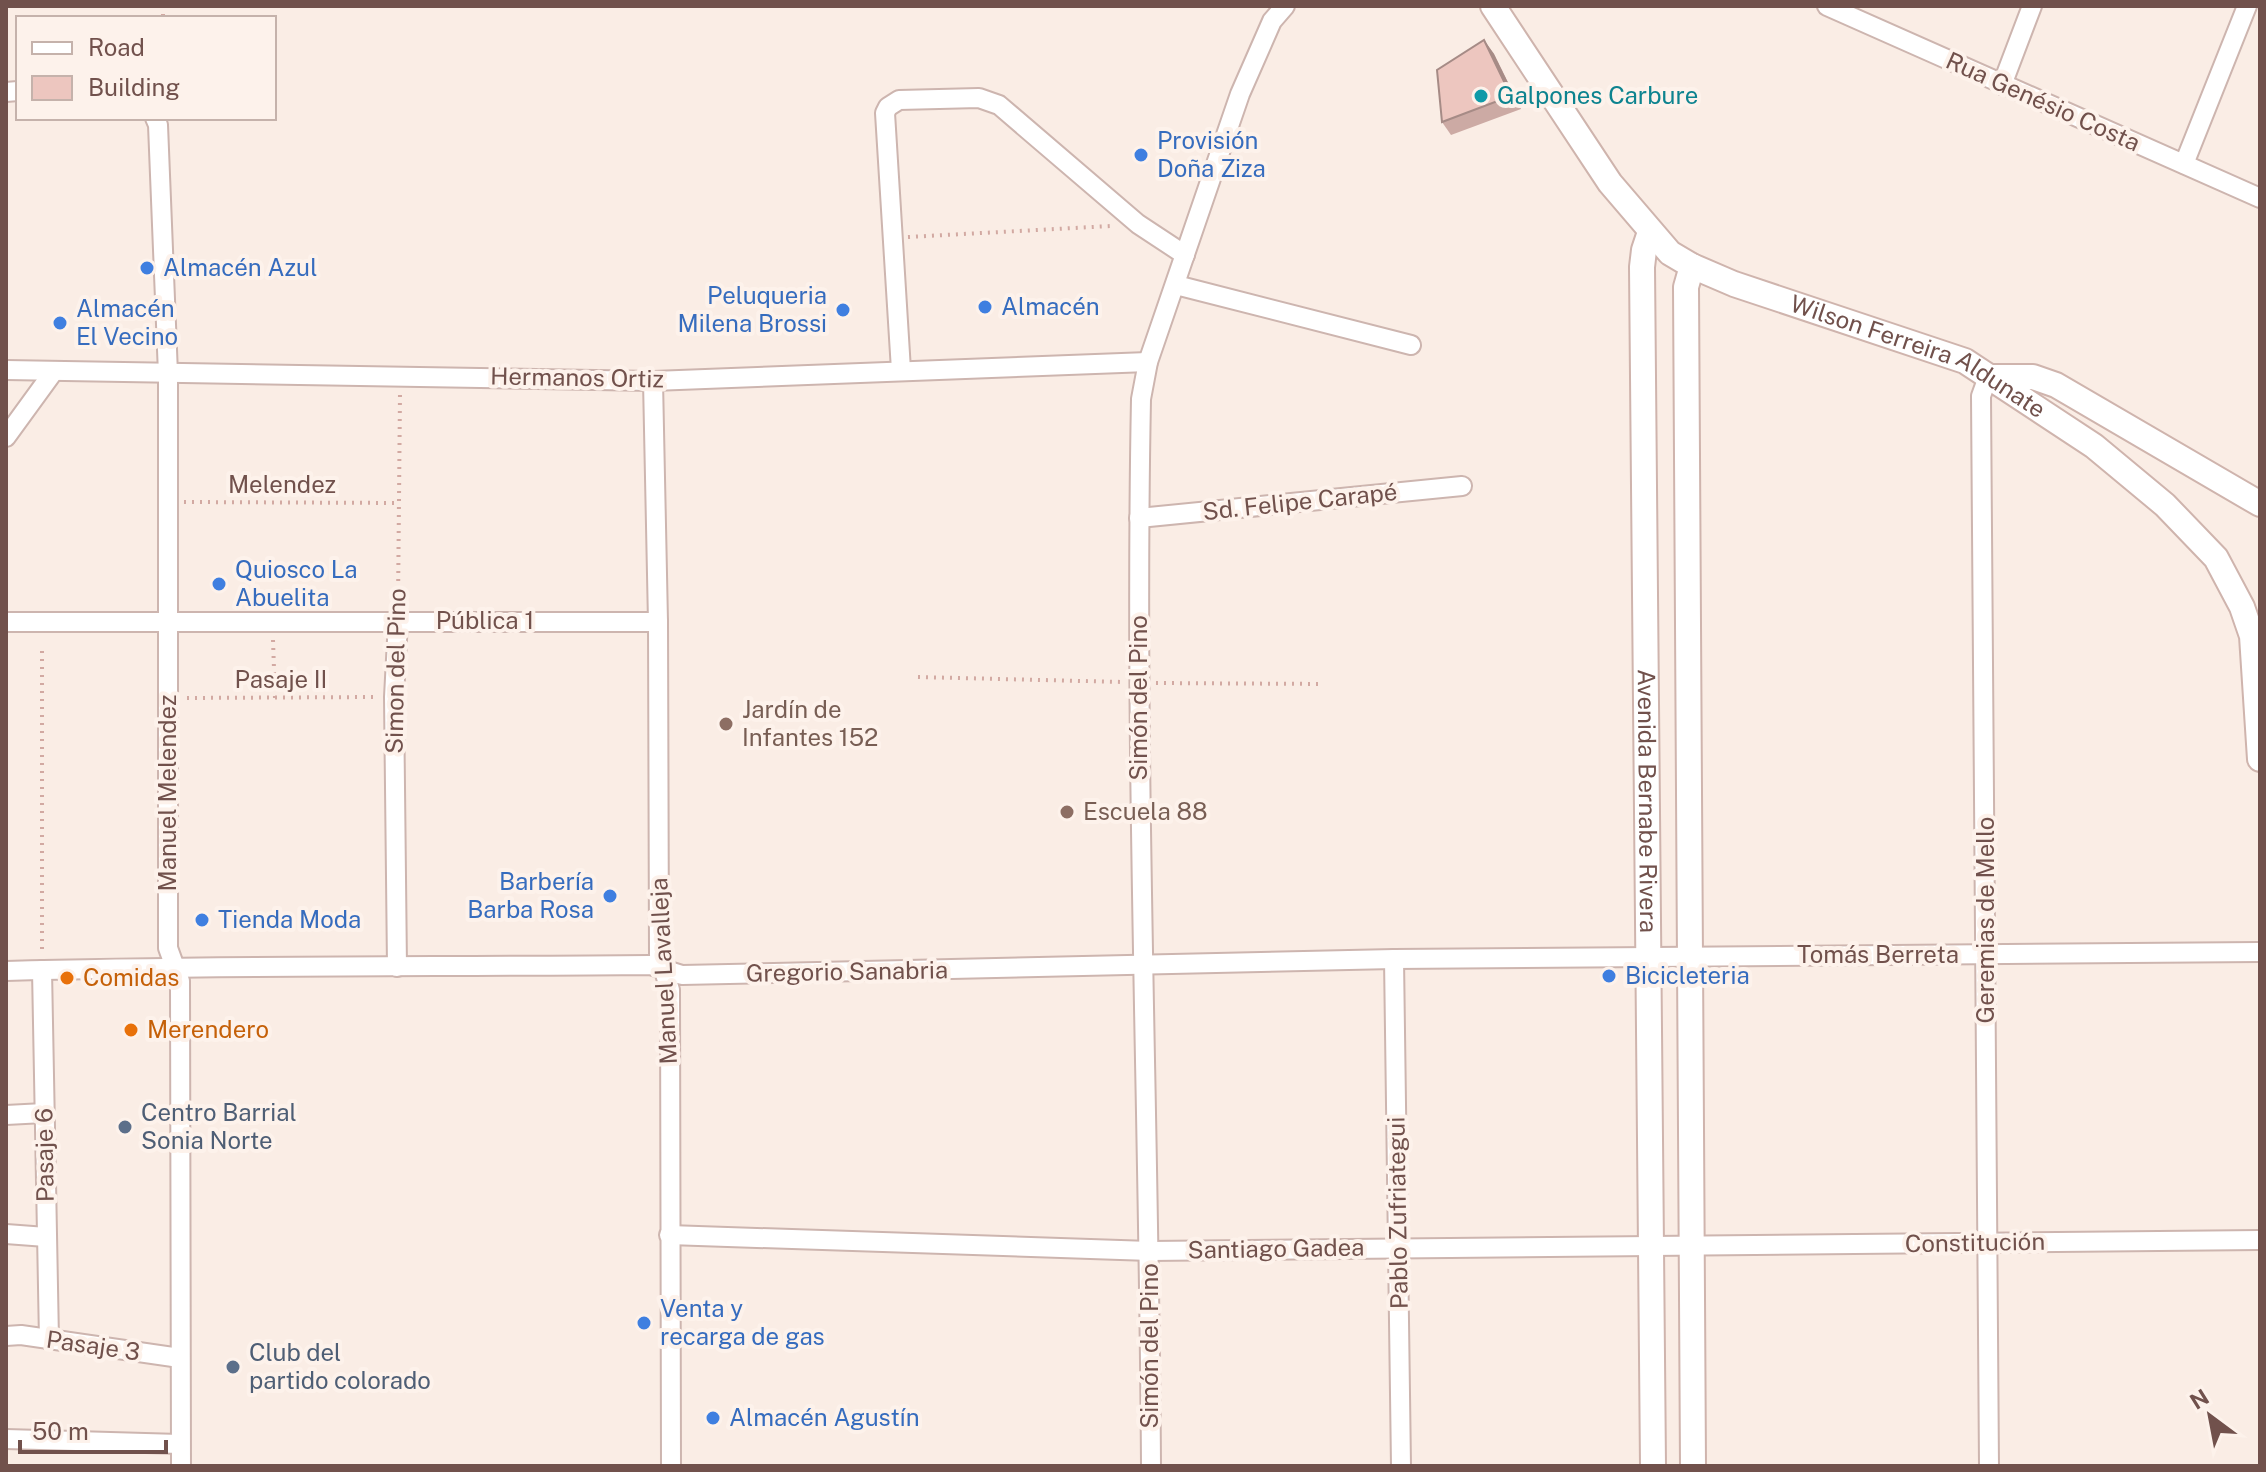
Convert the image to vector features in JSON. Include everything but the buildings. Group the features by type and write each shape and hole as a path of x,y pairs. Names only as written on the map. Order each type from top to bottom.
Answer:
{"street":[{"name":"Simón del Pino","path":"1151,1466 1150,1251 1142,966 1141,399 1148,362 1240,94 1272,21 1285,6"},
{"name":"Wilson Ferreira Aldunate","path":"1493,6 1610,183 1670,253 1734,284 1965,361 2094,446 2165,505 2216,558 2242,607 2256,643 2260,759"},
{"name":"Rua Genésio Costa","path":"1827,6 2260,198"},
{"path":"2002,85 2032,6"},
{"path":"2184,164 2247,6"},
{"path":"901,370 885,113 899,100 979,98 999,105 1138,224 1185,255"},
{"name":"Manuel Melendez","path":"156,120 168,374 168,948 180,981 181,1466"},
{"name":"Avenida Bernabe Rivera","path":"1650,232 1642,267 1653,1466"},
{"name":"Avenida Bernabe Rivera","path":"1692,266 1686,287 1693,1466"},
{"path":"1176,285 1411,345"},
{"name":"Hermanos Ortiz","path":"6,370 653,381 1148,362"},
{"path":"6,437 54,371"},
{"path":"1992,377 2033,377 2056,385 2260,504"},
{"name":"Geremias de Mello","path":"1989,1466 1981,396 1992,377"},
{"name":"Manuel Lavalleja","path":"653,381 658,622 659,955 670,990 671,1466"},
{"name":"Sd. Felipe Carapé","path":"1139,518 1462,486"},
{"name":"Simon del Pino","path":"397,967 394,697 398,621"},
{"name":"Pública 1","path":"6,622 658,622"},
{"name":"Tomás Berreta","path":"1689,956 2260,952"},
{"name":"Gregorio Sanabria","path":"6,971 175,965 650,965 682,975 1394,959 1689,956"},
{"name":"Pablo Zufriategui","path":"1394,959 1401,1466"},
{"name":"Pasaje 6","path":"42,970 49,1340"},
{"path":"6,1115 44,1113"},
{"path":"6,1234 46,1237"},
{"name":"Santiago Gadea","path":"669,1235 1150,1251 1691,1246"},
{"name":"Constitución","path":"1691,1246 2260,1240"},
{"name":"Pasaje 3","path":"6,1336 180,1358"},
{"path":"6,1439 180,1444"}],"path":[{"path":"894,238 1138,224"},
{"name":"Simon del Pino","path":"398,621 400,375"},
{"name":"Melendez","path":"166,502 398,503"},
{"path":"272,623 275,698"},
{"path":"42,651 42,970"},
{"name":"Pasaje II","path":"169,698 394,697"}],"place":[{"name":"Galpones Carbure","path":"1481,96"},
{"name":"Provisión Doña Ziza","path":"1141,155"},
{"name":"Almacén Azul","path":"147,268"},
{"name":"Almacén","path":"985,307"},
{"name":"Peluqueria Milena Brossi","path":"843,310"},
{"name":"Almacén El Vecino","path":"60,323"},
{"name":"Quiosco La Abuelita","path":"219,584"},
{"name":"Jardín de Infantes 152","path":"726,724"},
{"name":"Escuela 88","path":"1067,812"},
{"name":"Barbería Barba Rosa","path":"610,896"},
{"name":"Tienda Moda","path":"202,920"},
{"name":"Bicicleteria","path":"1609,976"},
{"name":"Comidas","path":"67,978"},
{"name":"Merendero","path":"131,1030"},
{"name":"Centro Barrial Sonia Norte","path":"125,1127"},
{"name":"Venta y recarga de gas","path":"644,1323"},
{"name":"Club del partido colorado","path":"233,1367"},
{"name":"Almacén Agustín","path":"713,1418"}]}
